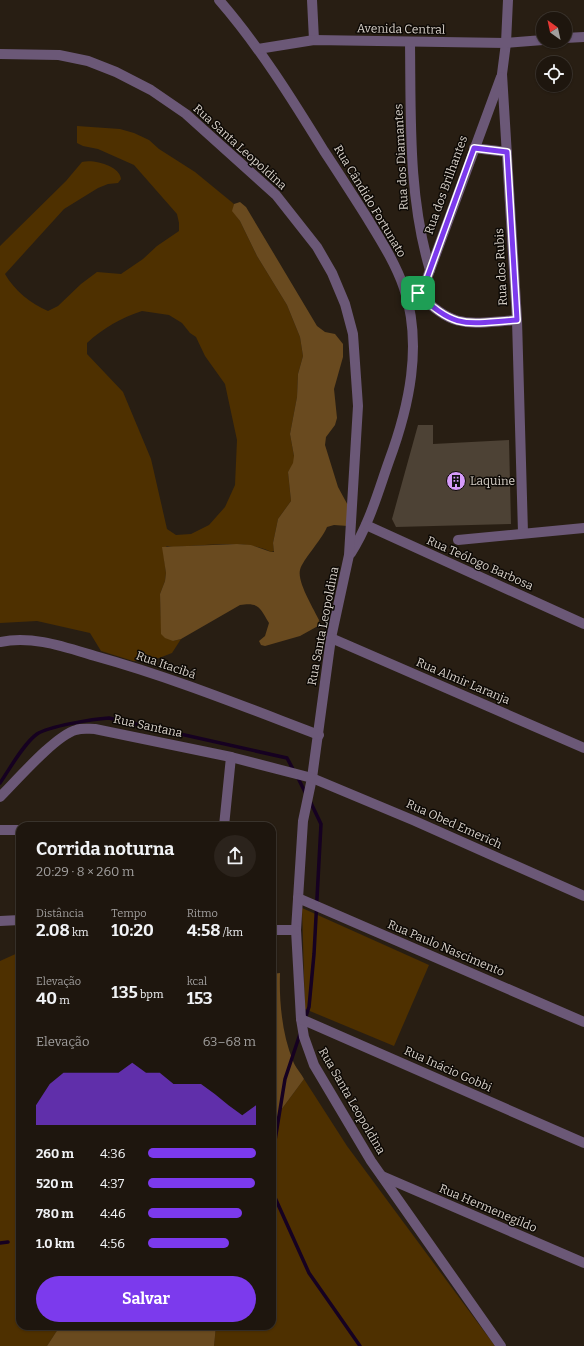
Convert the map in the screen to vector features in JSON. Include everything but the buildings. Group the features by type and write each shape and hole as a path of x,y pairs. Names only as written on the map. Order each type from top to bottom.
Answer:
{"street":[{"name":"Rua Cândido Fortunato","path":"219,0 258,49 382,241 395,266 407,299 413,336 412,374 398,435 366,525 359,540 349,555"},
{"path":"312,0 314,40"},
{"name":"Rua dos Rubis","path":"508,0 506,43 502,74 517,320 523,533"},
{"path":"572,38 584,37"},
{"name":"Avenida Central","path":"258,49 314,40 506,43 536,41"},
{"name":"Rua dos Diamantes","path":"410,42 412,167 419,226 430,270"},
{"name":"Rua Santa Leopoldina","path":"0,54 59,55 88,61 116,72 151,90 186,114 276,195 317,247 332,273 345,304 354,340 358,406 349,555 331,638 319,735 303,821 296,930 301,1018 304,1037 314,1065 371,1161 501,1346"},
{"name":"Rua dos Brilhantes","path":"418,293 426,281 502,74"},
{"path":"474,148 507,152"},
{"path":"407,299 418,293 439,313 452,320 466,323 517,320"},
{"name":"Rua Teólogo Barbosa","path":"366,525 584,624"},
{"path":"458,540 584,528"},
{"name":"Rua Almir Laranja","path":"331,638 584,748"},
{"name":"Rua Itacibá","path":"0,642 12,640 36,641 63,647 143,670 319,735"},
{"name":"Rua Santana","path":"0,797 58,740 76,730 95,729 232,757 312,778"},
{"path":"224,822 232,757"},
{"name":"Rua Obed Emerich","path":"312,778 415,821 584,896"},
{"path":"0,830 16,830"},
{"name":"Rua Paulo Nascimento","path":"298,898 584,1022"},
{"path":"0,921 16,920"},
{"path":"276,930 296,930"},
{"name":"Rua Inácio Gobbi","path":"301,1018 584,1143"},
{"name":"Rua Hermenegildo","path":"382,1176 584,1263"}],"shaded area":[{"path":"77,126 120,129 134,133 149,140 159,149 195,172 234,204 233,211 240,221 257,256 287,305 300,337 303,356 298,374 297,397 290,434 294,456 294,463 288,472 291,501 278,519 273,543 274,551 271,552 252,546 231,544 175,547 167,546 163,549 166,573 165,581 160,594 161,622 173,641 181,639 172,653 145,661 133,661 101,651 90,633 37,621 0,623 0,246 66,181 82,162 87,161 106,164 120,174 121,179 118,183 108,184 98,188 64,209 5,274 13,286 29,300 48,311 58,306 81,284 97,272 121,274 179,231 177,214 134,165 98,149 83,146 77,143","holes":["142,311 169,315 182,323 190,333 196,337 205,356 225,384 237,440 235,485 225,507 209,525 191,534 176,535 167,529 151,459 123,392 87,354 87,343 106,328 120,320"]},
{"path":"240,202 246,207 317,326 325,332 335,334 343,344 343,357 334,389 337,418 335,425 326,437 325,445 338,487 351,511 348,526 334,525 327,527 300,570 303,588 319,620 318,626 300,636 265,646 261,645 259,641 265,636 269,623 261,610 255,605 251,604 240,605 181,639 173,641 165,638 161,634 160,594 165,581 166,573 162,547 237,544 251,545 274,552 273,543 278,519 291,501 288,472 293,463 294,456 290,434 297,397 298,374 303,356 300,337 287,305 257,256 240,221 232,211 234,204"},
{"path":"302,908 429,965 394,1046 305,1009"},
{"path":"16,954 16,1330 57,1330 47,1346 0,1346 0,961"},
{"path":"280,973 280,995 286,1040 294,1063 304,1079 281,1110 276,1119 276,974"},
{"path":"304,1079 347,1146 495,1346 214,1346 216,1330 276,1330 276,1119 281,1110"},
{"path":"57,1330 216,1330 214,1346 47,1346"}],"waterway":[{"path":"0,783 22,750 37,734 51,728 83,721 109,718 287,758 294,771"},
{"path":"297,776 306,794"},
{"path":"305,1019 309,1007 314,954 321,824 310,801"},
{"path":"276,1134 285,1079 300,1034"},
{"path":"276,1200 309,1273 360,1346"},
{"path":"0,1243 8,1242"}],"place":[{"name":"Laquine","path":"456,481"}],"route":[{"path":"474,148 507,152 517,320 466,323 452,320 439,313 418,293 426,281 474,148"}]}
